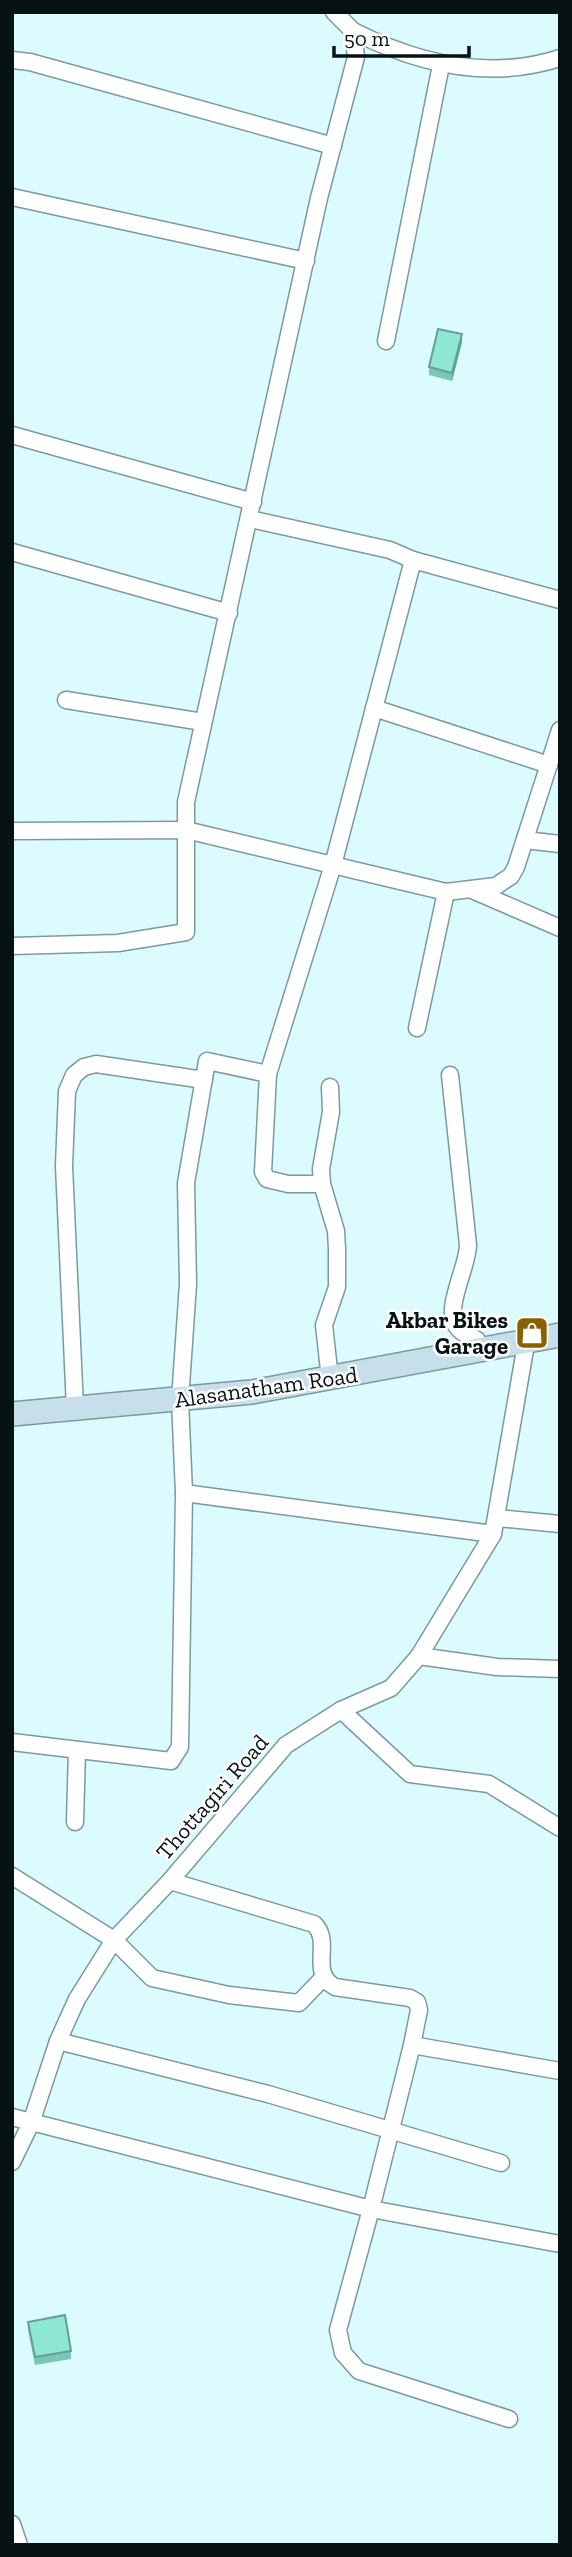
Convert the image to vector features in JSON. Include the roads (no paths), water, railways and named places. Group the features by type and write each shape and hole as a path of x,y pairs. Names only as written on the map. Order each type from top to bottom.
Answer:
{"main road":[{"name":"Alasanatham Road","path":"12,1414 180,1401 481,1352 560,1335"}],"street":[{"path":"335,13 353,31 386,48 441,65 505,68 535,66 560,58"},
{"path":"12,946 118,943 186,932 186,802 306,261 356,57 353,31"},
{"path":"12,60 30,62 333,146"},
{"path":"386,341 441,65"},
{"path":"12,197 306,261"},
{"path":"12,435 253,502"},
{"path":"250,519 390,550 413,560 560,600"},
{"path":"12,552 229,613"},
{"path":"322,1184 288,1184 267,1179 263,1172 268,1074 333,865 413,560"},
{"path":"66,699 203,722"},
{"path":"374,708 549,765"},
{"path":"12,831 186,830 446,892 496,886 511,876 560,730"},
{"path":"525,840 560,844"},
{"path":"470,889 560,928"},
{"path":"417,1028 446,892"},
{"path":"12,1742 171,1761 180,1747 184,1493 180,1401 188,1284 186,1183 207,1061 268,1074"},
{"path":"75,1408 64,1166 67,1091 74,1075 84,1067 96,1064 204,1080"},
{"path":"450,1075 468,1245 464,1270 452,1305 453,1317 459,1330 477,1340 481,1352"},
{"path":"330,1087 331,1112 321,1168 322,1184 332,1211 337,1249 337,1287 324,1325 330,1378"},
{"name":"Thottagiri Road","path":"12,2162 31,2123 58,2041 78,1999 114,1940 170,1881 286,1745 341,1710 391,1688 419,1656 495,1526 526,1344"},
{"path":"184,1493 495,1526 560,1524"},
{"path":"419,1656 497,1667 560,1669"},
{"path":"341,1710 410,1774 489,1784 560,1828"},
{"path":"75,1822 77,1750"},
{"path":"12,1875 114,1940 152,1978 229,1995 299,2003 324,1977"},
{"path":"170,1881 314,1924 321,1934 320,1967 324,1977 335,1987 415,2000 419,2010 412,2045 338,2330 344,2353 359,2371 509,2419"},
{"path":"58,2041 268,2094 501,2163"},
{"path":"412,2045 560,2071"},
{"path":"12,2117 371,2209 560,2244"},
{"path":"12,2524 19,2545"}],"place":[{"name":"Akbar Bikes Garage","path":"532,1333"}]}
